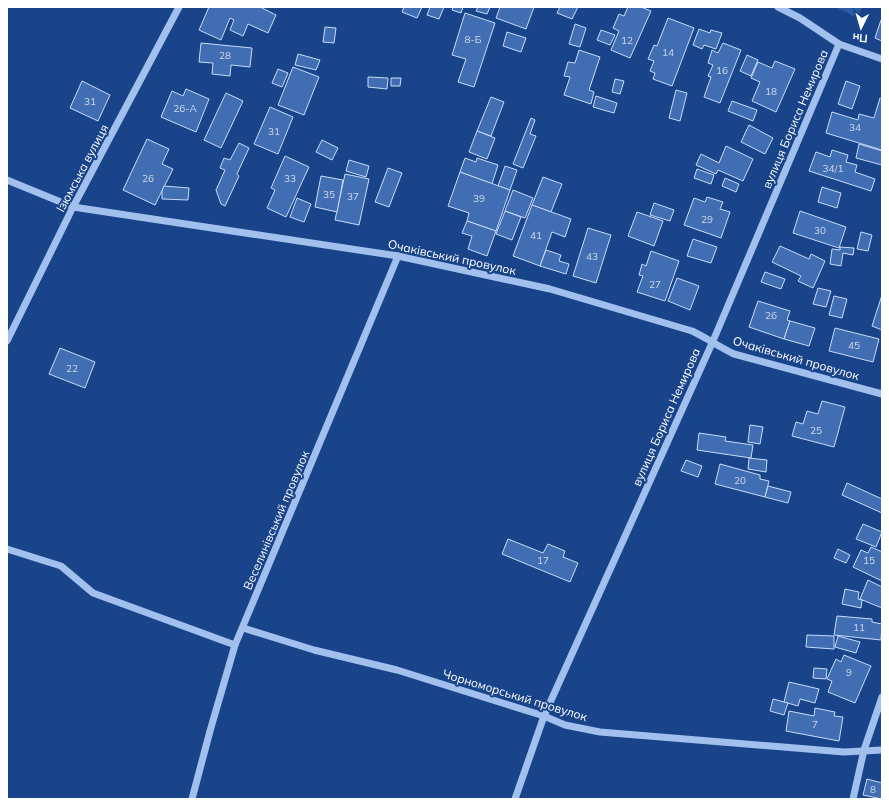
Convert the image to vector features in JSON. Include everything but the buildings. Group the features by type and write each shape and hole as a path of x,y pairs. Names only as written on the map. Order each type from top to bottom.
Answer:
{"street":[{"name":"Ізюмська вулиця","path":"7,341 73,207 179,7"},
{"path":"778,7 800,18 839,44 882,59"},
{"name":"вулиця Бориса Немирова","path":"515,799 544,716 712,341 839,44"},
{"name":"Очаківський провулок","path":"7,180 73,207 398,256 550,289 692,330 734,354 882,394"},
{"name":"Веселинівський провулок","path":"192,799 210,731 236,645 398,256"},
{"path":"7,548 61,566 93,593 236,645"},
{"name":"Чорноморський провулок","path":"243,628 314,650 397,670 544,716 565,725 600,732 844,752 882,750"},
{"path":"853,799 864,750 882,697"}],"shaded area":[{"path":"835,7 863,7 856,17"}]}
